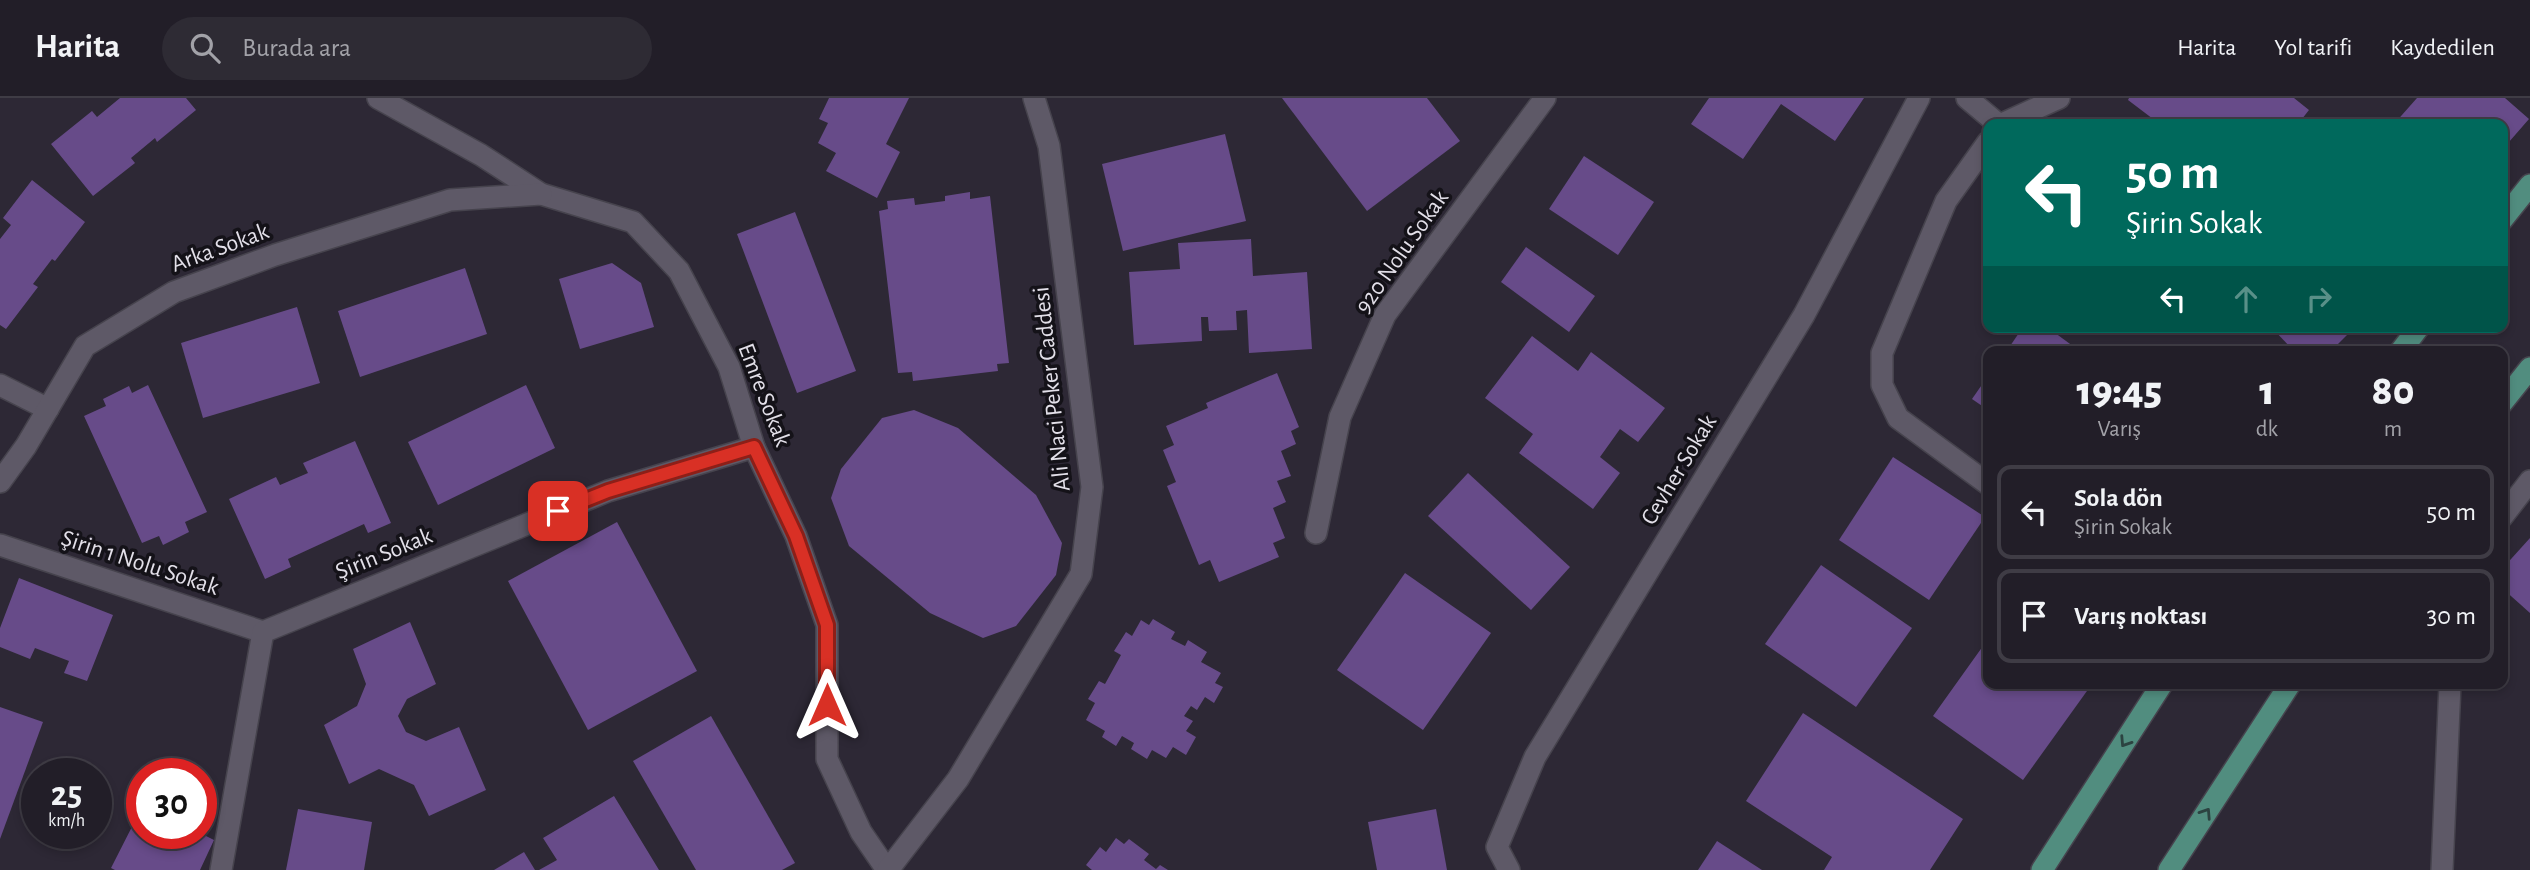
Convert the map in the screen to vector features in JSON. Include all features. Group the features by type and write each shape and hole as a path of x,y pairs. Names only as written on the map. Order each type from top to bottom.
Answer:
{"main road":[{"path":"2508,212 2530,185"},
{"path":"2508,396 2530,368"},
{"path":"2042,870 2159,689"},
{"path":"2169,870 2287,689"}],"street":[{"name":"Emre Sokak","path":"378,98 481,155 541,194 633,222 679,271 729,368 754,447 796,536 827,625 827,759 861,832 887,870"},
{"name":"Ali Naci Peker Caddesi","path":"887,870 958,779 1081,574 1092,487 1049,146 1034,98"},
{"name":"920 Nolu Sokak","path":"1316,533 1340,417 1385,315 1545,98"},
{"name":"Cevher Sokak","path":"1509,870 1497,847 1535,757 1804,315 1919,98"},
{"path":"1967,98 1994,119"},
{"path":"2011,119 2059,98"},
{"path":"1983,149 1946,201 1882,353 1882,386 1898,418 1983,480"},
{"name":"Arka Sokak","path":"0,482 26,446 85,346 174,292 275,255 450,200 541,194"},
{"path":"0,385 48,409"},
{"name":"Şirin Sokak","path":"264,632 608,491 754,447"},
{"path":"2508,509 2530,481"},
{"name":"Şirin 1 Nolu Sokak","path":"0,545 264,632"},
{"path":"220,870 264,632"},
{"path":"2442,870 2450,689"}],"building":[{"path":"120,98 186,98 196,110 157,142 155,138 131,158 135,163 93,196 51,144 92,111 97,117"},
{"path":"829,98 909,98 886,144 900,152 877,198 826,171 836,153 818,143 828,123 819,119"},
{"path":"1282,98 1427,98 1460,141 1367,211"},
{"path":"1709,98 1864,98 1835,141 1781,104 1743,159 1691,124"},
{"path":"2294,98 2309,110 2302,119 2153,119 2128,100"},
{"path":"2417,98 2505,98 2529,119 2508,143 2508,119 2398,119"},
{"path":"1225,134 1246,221 1123,251 1102,164"},
{"path":"1584,156 1654,202 1618,255 1549,209"},
{"path":"32,180 85,222 33,284 38,287 6,329 0,325 0,239 11,225 3,218"},
{"path":"970,192 970,199 990,196 1009,363 997,364 998,371 913,381 912,372 898,373 879,211 888,209 887,201 914,198 915,205 945,201 945,196"},
{"path":"795,212 856,371 797,393 737,234"},
{"path":"1251,239 1253,276 1307,272 1312,349 1249,353 1247,310 1236,311 1237,330 1209,331 1208,317 1201,317 1202,341 1134,345 1129,272 1180,269 1178,243"},
{"path":"1526,247 1595,296 1569,332 1501,282"},
{"path":"612,263 641,283 654,327 580,349 559,279"},
{"path":"465,268 487,334 360,377 338,311"},
{"path":"297,307 320,383 203,418 181,343"},
{"path":"2019,333 2055,333 2073,346 2010,346"},
{"path":"2277,333 2349,333 2336,346 2289,346"},
{"path":"1532,336 1578,371 1591,352 1665,408 1638,442 1620,429 1600,457 1620,473 1593,509 1519,453 1533,434 1485,398"},
{"path":"1277,373 1299,427 1291,431 1296,444 1281,451 1291,476 1277,481 1286,502 1273,508 1285,538 1273,543 1279,557 1219,582 1210,560 1199,565 1167,486 1176,482 1163,450 1174,445 1166,426 1208,408 1206,403"},
{"path":"1983,383 1983,407 1972,399"},
{"path":"148,385 207,512 185,522 189,532 163,545 159,536 142,543 84,416 106,406 103,399 129,386 132,393"},
{"path":"526,385 555,448 438,505 408,442"},
{"path":"914,410 958,428 1036,495 1062,543 1056,575 1016,626 983,638 930,613 849,546 831,498 841,469 882,418"},
{"path":"355,441 391,523 368,533 364,524 288,559 291,567 265,579 229,499 276,477 280,485 308,473 303,463"},
{"path":"1893,457 1983,516 1983,520 1929,600 1839,540"},
{"path":"1468,473 1570,567 1531,610 1428,516"},
{"path":"617,522 697,671 588,730 508,581"},
{"path":"2530,538 2530,613 2508,593 2508,562"},
{"path":"1821,565 1912,628 1856,707 1765,644"},
{"path":"1405,573 1491,633 1423,730 1337,670"},
{"path":"19,578 113,615 87,681 64,673 69,661 35,648 30,659 0,647 0,628"},
{"path":"1153,619 1175,632 1171,639 1185,646 1188,640 1207,652 1201,662 1221,673 1215,683 1223,687 1214,703 1205,697 1197,710 1191,706 1184,716 1193,721 1186,731 1196,737 1186,755 1173,747 1166,758 1152,750 1147,759 1131,749 1134,743 1122,736 1116,746 1102,737 1105,731 1086,720 1095,703 1088,699 1099,681 1105,684 1121,655 1114,651 1126,632 1132,636 1141,620 1149,625"},
{"path":"410,622 436,684 407,699 398,716 406,732 426,741 459,727 486,790 429,816 414,785 379,769 349,784 324,725 357,706 366,684 353,649"},
{"path":"1983,646 1983,689 2088,689 2023,780 1933,716"},
{"path":"0,707 43,722 30,758 21,758 21,782 0,839"},
{"path":"1803,713 1963,819 1930,870 1824,870 1832,857 1746,801"},
{"path":"711,716 795,863 782,870 696,870 633,761"},
{"path":"614,796 659,870 539,870 557,860 543,838"},
{"path":"298,809 372,822 364,870 286,870"},
{"path":"1436,809 1447,870 1377,870 1368,822"},
{"path":"126,838 126,849 210,849 200,870 111,868"},
{"path":"1116,838 1124,844 1129,839 1149,854 1144,860 1156,869 1160,865 1168,870 1092,870 1086,865 1100,847 1106,852"},
{"path":"1717,841 1762,870 1698,870"},
{"path":"524,852 535,870 494,870"}],"route":[{"path":"558,511 608,491 754,447 796,536 827,625 827,705"}]}
